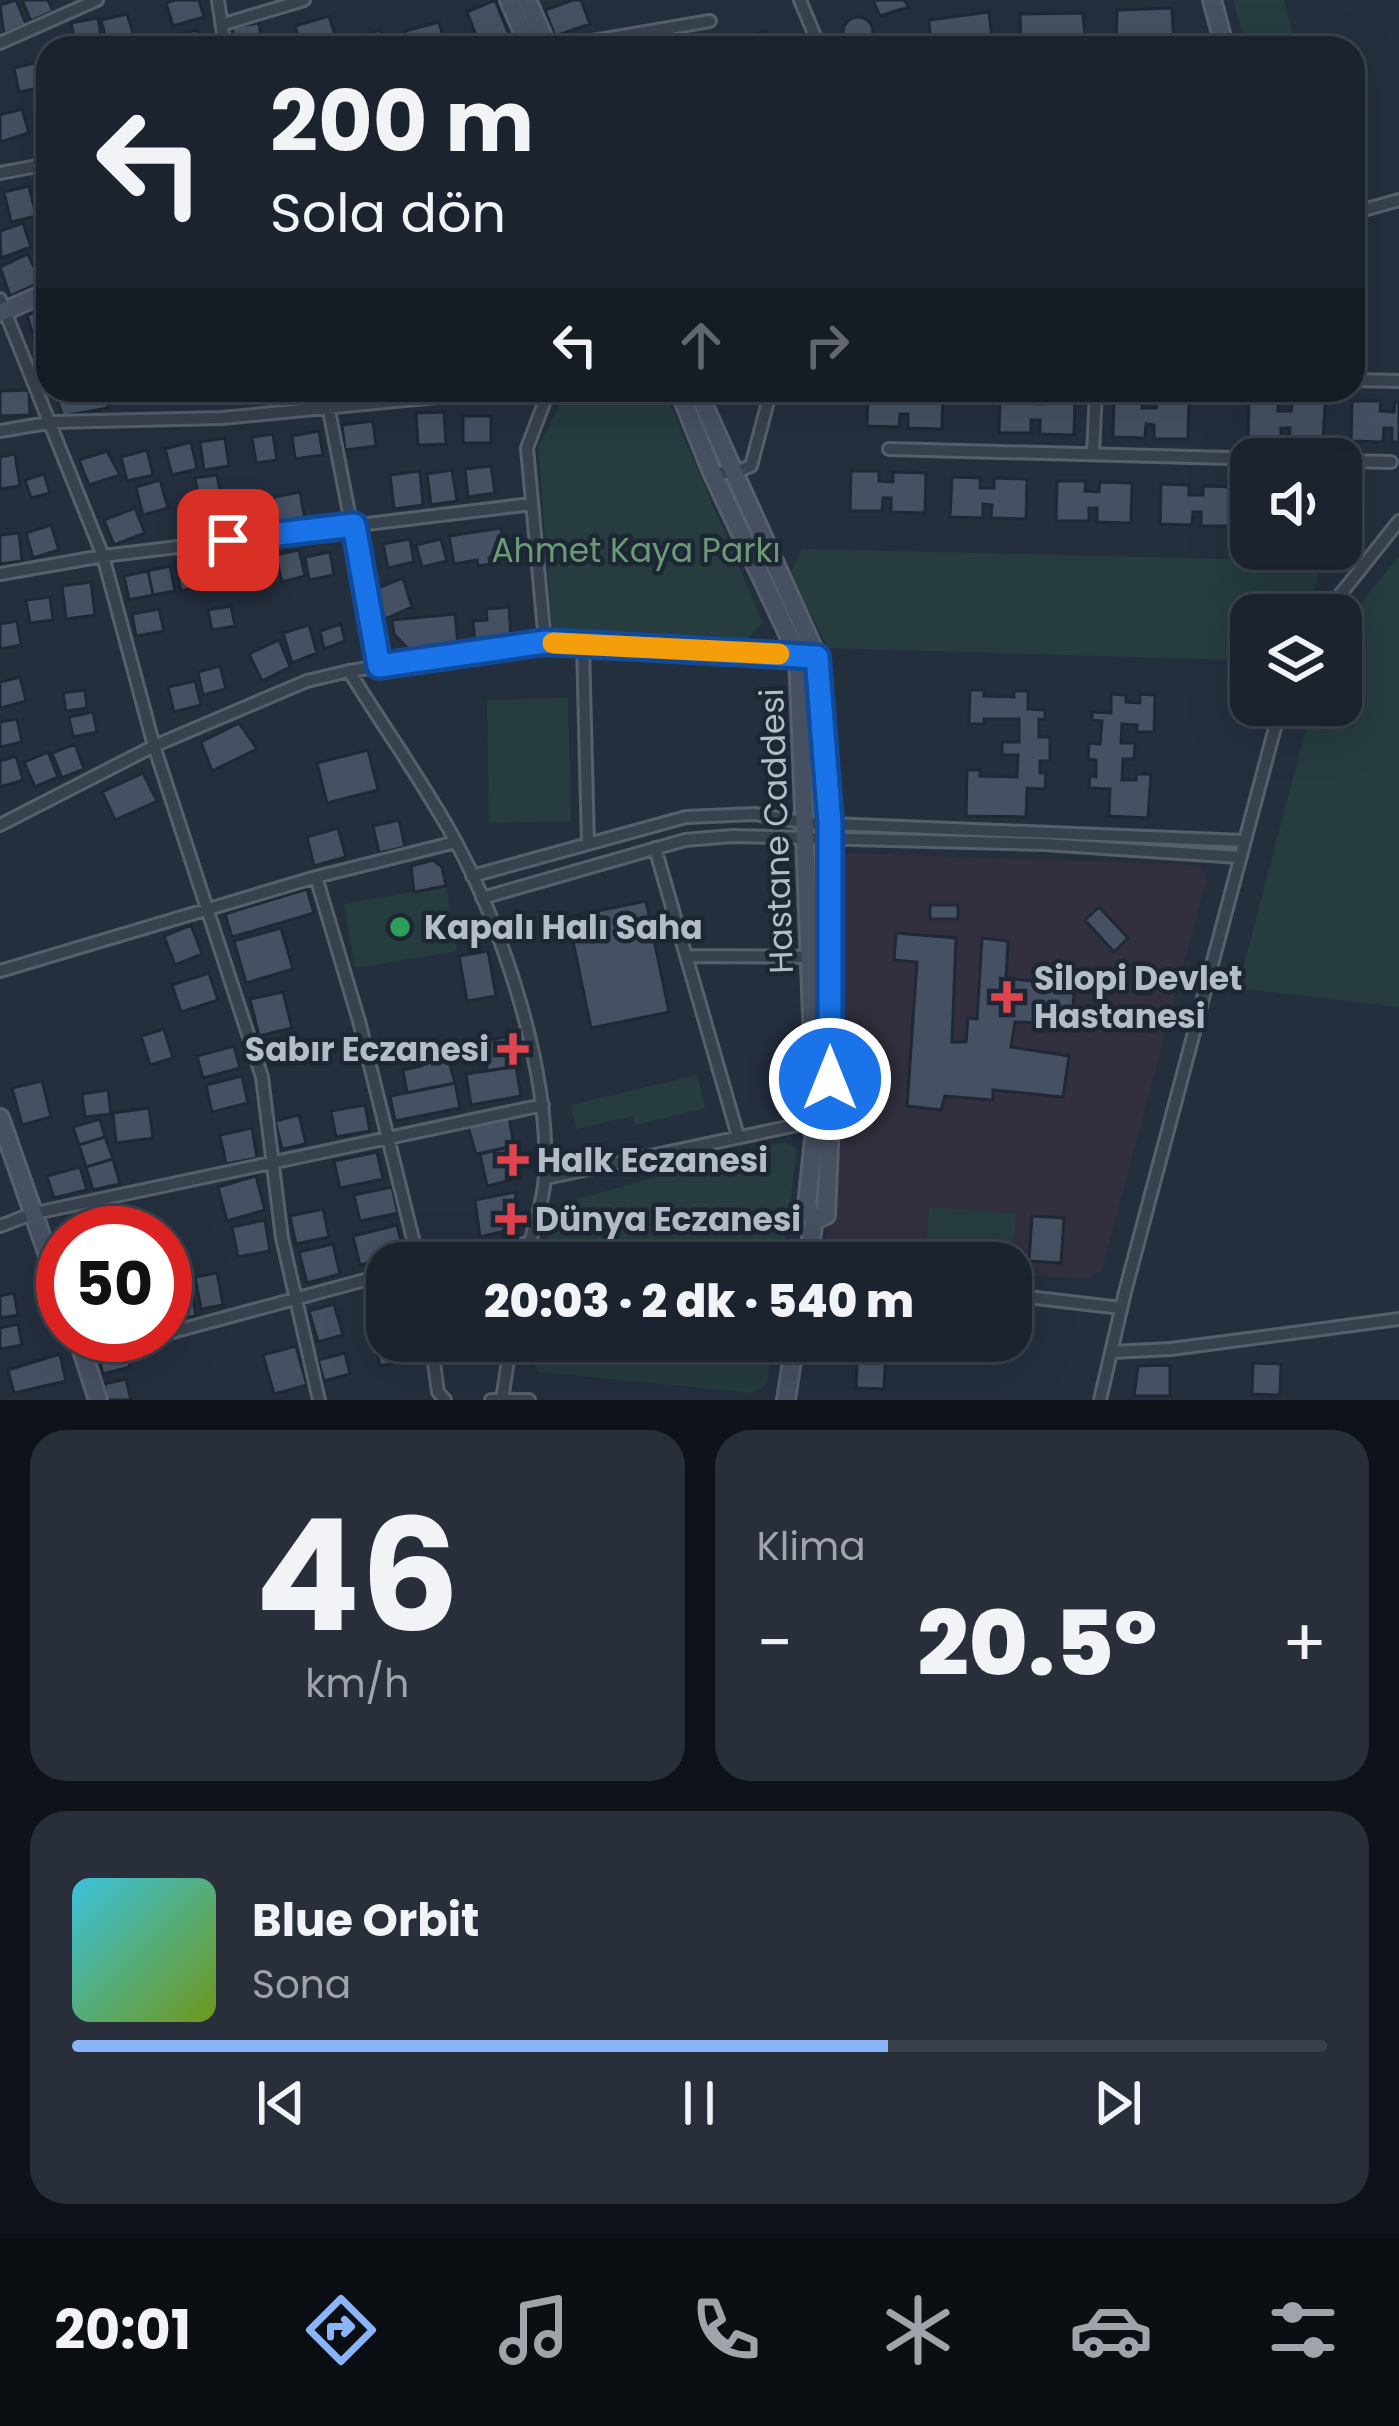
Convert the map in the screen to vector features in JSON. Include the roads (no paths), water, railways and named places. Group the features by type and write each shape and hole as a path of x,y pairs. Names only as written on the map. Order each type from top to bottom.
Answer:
{"main road":[{"path":"509,0 525,36"},
{"path":"527,0 544,36"},
{"path":"1212,0 1222,36"},
{"path":"2,308 36,296"},
{"name":"Hastane Caddesi","path":"684,402 712,472 808,656 811,957 826,1215 814,1220 810,1242"},
{"name":"Hastane Caddesi","path":"702,402 808,656 830,831 823,1120"},
{"path":"0,1118 36,1227"},
{"path":"86,1362 98,1400"},
{"path":"786,1400 792,1362"}],"street":[{"path":"0,44 97,0"},
{"path":"218,0 224,36"},
{"path":"224,24 304,0"},
{"path":"800,0 815,36"},
{"path":"621,36 710,21"},
{"path":"0,173 36,166"},
{"path":"1365,210 1399,200"},
{"path":"2,308 36,384"},
{"path":"1365,380 1399,381"},
{"path":"44,402 103,556 154,746 262,1077 282,1238 319,1400"},
{"path":"329,402 379,666"},
{"path":"0,430 53,422 222,418 374,402"},
{"path":"544,402 527,448 545,642"},
{"path":"712,472 751,466 768,402"},
{"path":"1093,454 1095,402"},
{"path":"889,449 1230,458"},
{"path":"1362,461 1391,462"},
{"path":"0,574 103,556 532,504"},
{"path":"1341,594 1399,521"},
{"path":"0,825 154,746 307,681 349,671 545,642 808,656"},
{"path":"583,645 588,844"},
{"path":"349,671 456,842 482,898 534,1053 543,1105 546,1178 529,1242"},
{"path":"1100,1400 1275,726"},
{"path":"472,876 686,817 755,814 808,830"},
{"path":"482,898 685,840 808,830 1239,857"},
{"path":"830,831 1244,841"},
{"path":"0,970 316,877 456,842"},
{"path":"655,848 738,1136"},
{"path":"316,877 417,1242"},
{"path":"686,956 811,957"},
{"path":"0,1226 31,1214 543,1105"},
{"path":"546,1178 823,1120"},
{"path":"192,1327 366,1280"},
{"path":"1032,1297 1121,1308"},
{"path":"1111,1352 1171,1349 1399,1318"},
{"path":"434,1362 438,1392 445,1400"},
{"path":"506,1362 498,1399 529,1400"}],"place":[{"name":"Kapalı Halı Saha","path":"400,927"},
{"name":"Silopi Devlet Hastanesi","path":"1007,997"},
{"name":"Sabır Eczanesi","path":"513,1049"},
{"name":"Halk Eczanesi","path":"513,1160"},
{"name":"Dünya Eczanesi","path":"511,1219"}],"park label":[{"name":"Ahmet Kaya Parkı","path":"636,550"}]}
